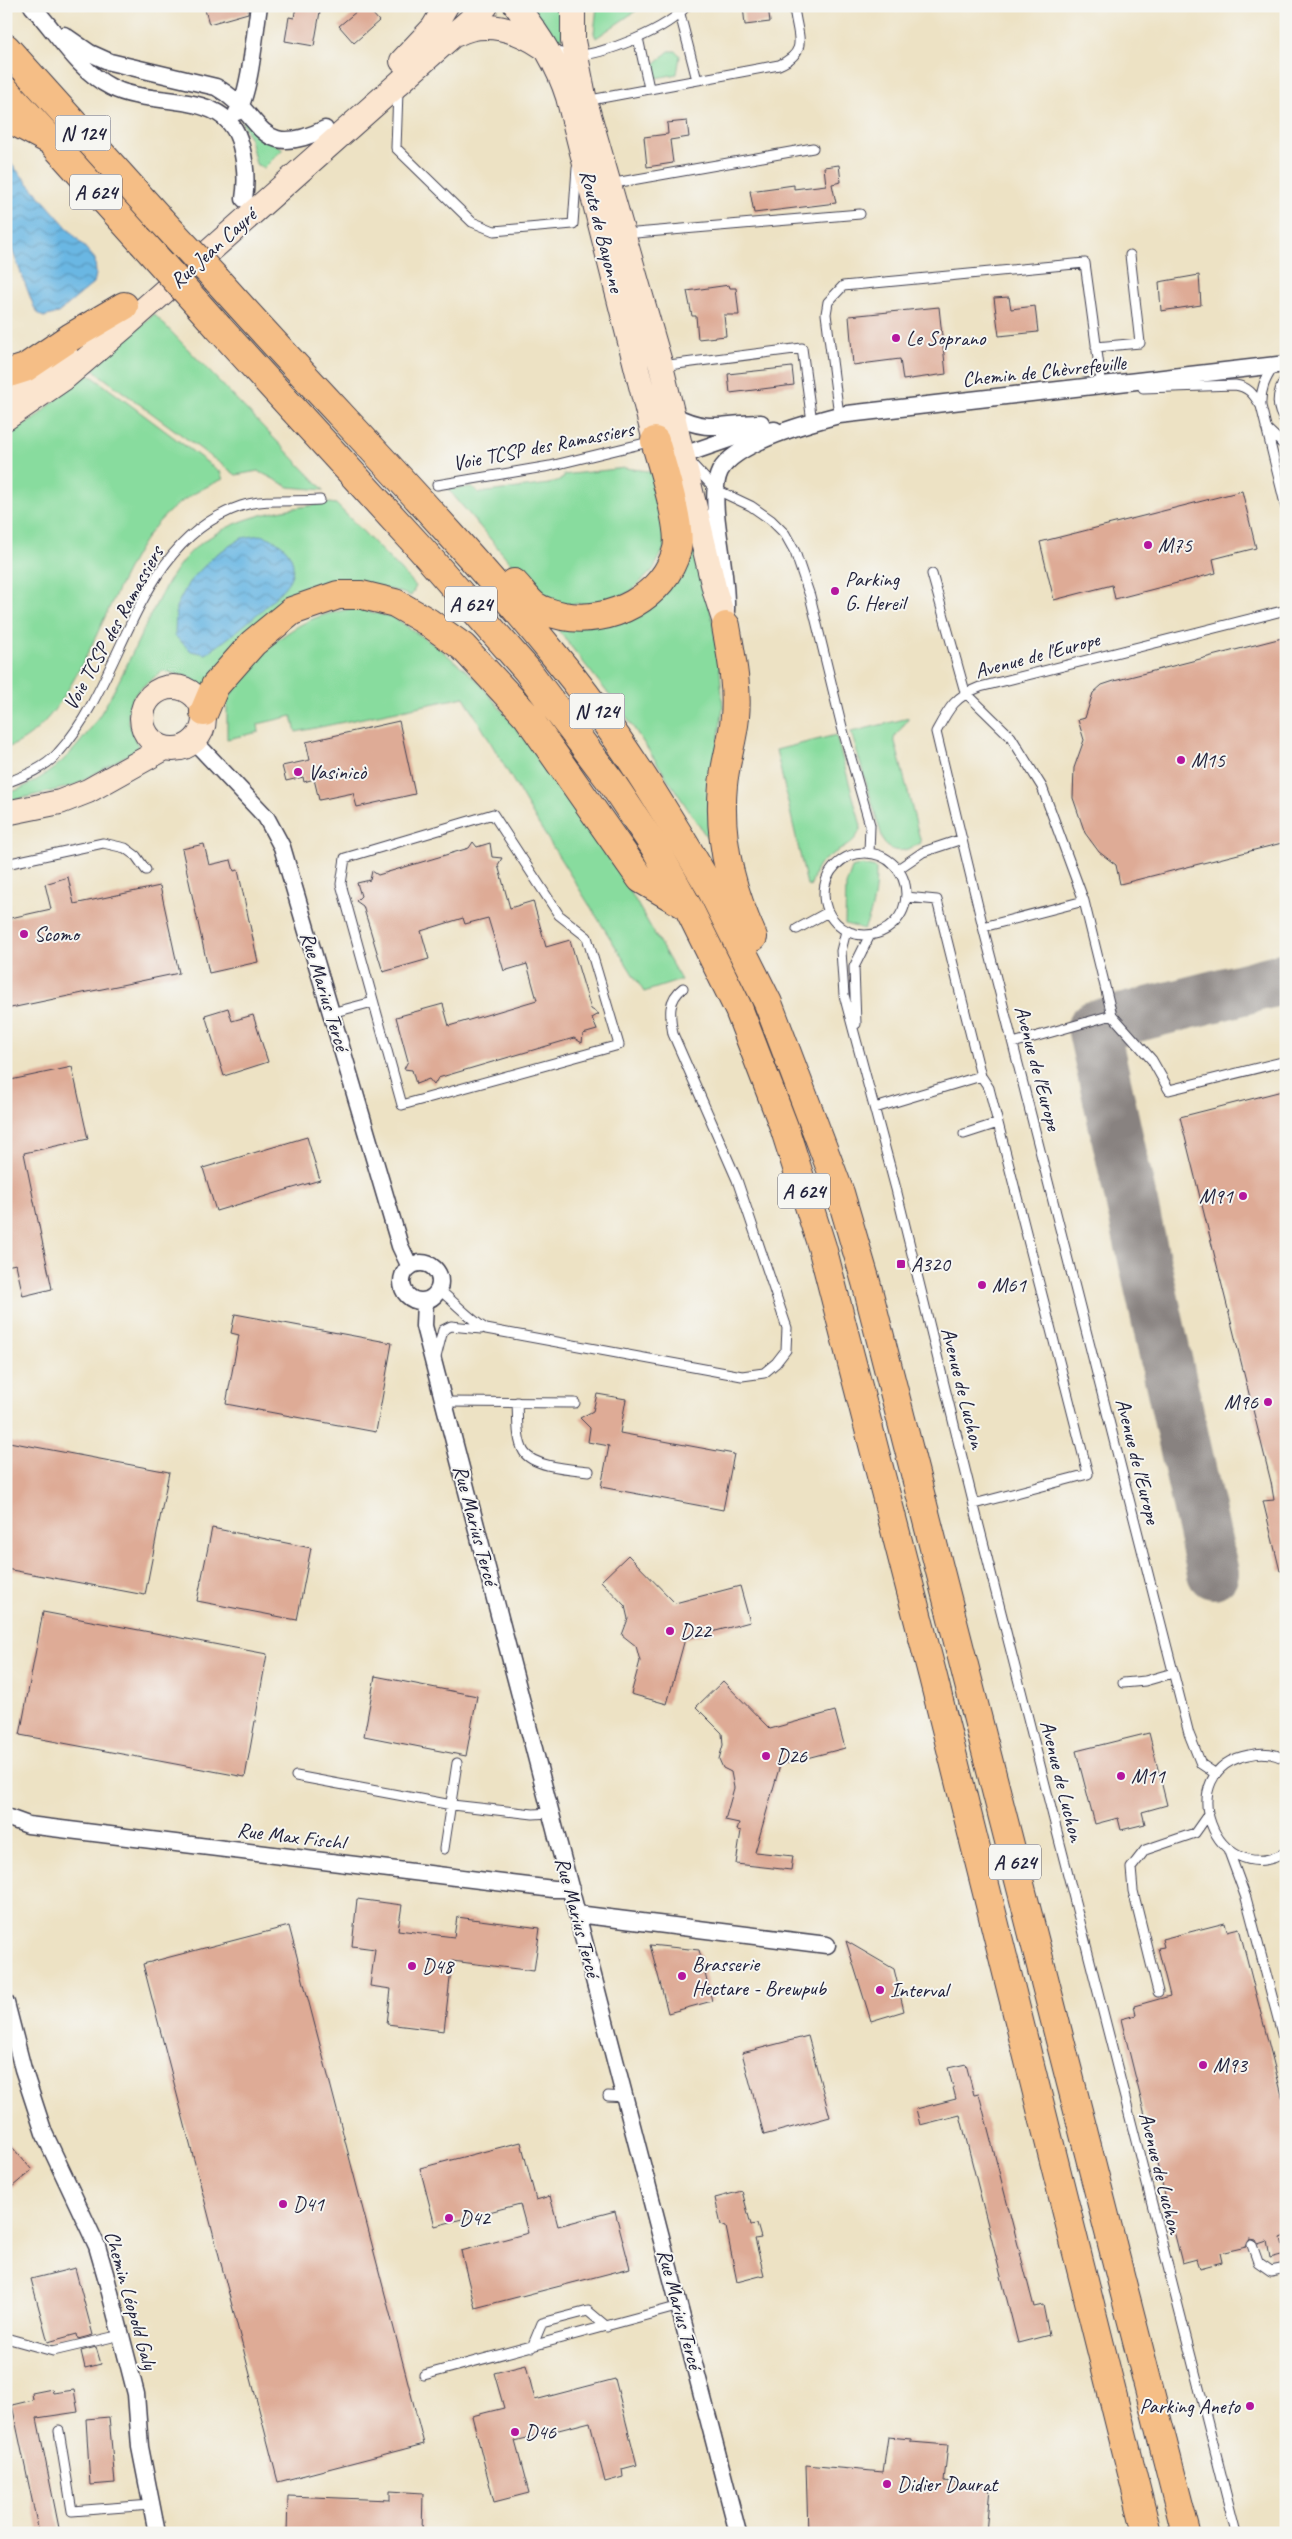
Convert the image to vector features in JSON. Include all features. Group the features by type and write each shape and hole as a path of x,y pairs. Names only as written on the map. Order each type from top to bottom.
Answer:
{"highway":[{"name":"N 124","path":"6,48 462,548 556,657 596,709 660,802 711,889"},
{"name":"N 124","path":"6,91 51,141"},
{"path":"6,117 51,141"},
{"name":"A 624","path":"51,141 422,550 527,670 622,799 654,846 688,907 739,1010 784,1127 822,1247 935,1687 1147,2533"},
{"path":"6,374 25,368 71,336 124,306"},
{"path":"462,548 505,573 535,606 555,614 590,618 608,616 628,607 656,586 664,576 677,548 664,429"},
{"path":"204,712 215,686 253,643 292,611 338,595 362,595 395,603 428,622 463,647 527,716 641,879 688,907"},
{"path":"726,626 732,664 735,716 722,802 722,834 730,874 747,924 787,1014 821,1100 840,1193"},
{"name":"A 624","path":"711,889 768,1003 840,1193 871,1302 1186,2533"}],"main road":[{"path":"402,73 446,6"},
{"path":"402,73 449,39 486,6"},
{"name":"Route de Bayonne","path":"516,6 536,31 561,75 579,143 600,186"},
{"name":"Route de Bayonne","path":"573,6 572,26 576,55 586,101 600,186 613,236 661,366 664,429"},
{"path":"449,39 464,31 488,27 531,38 548,51"},
{"name":"Rue Jean Cayré","path":"6,397 20,390 55,364 124,306 325,129 402,73"},
{"name":"Rue Jean Cayré","path":"6,418 30,404 63,379 124,326 402,73"},
{"name":"Route de Bayonne","path":"613,236 621,306 664,429 683,455 714,592 726,626"},
{"path":"6,813 60,802 88,791 165,748 180,748 194,741 204,723 204,712 200,702 184,688 175,686 156,692 144,707 144,726 148,736 165,748"}],"street":[{"path":"32,6 90,72 113,88 196,105 211,110 229,122 238,135 243,153 247,183 244,199"},
{"path":"229,122 242,106 259,6"},
{"path":"46,21 90,52 110,62 200,81 230,94 242,106 256,126 265,134 276,139 288,142 298,140 325,129"},
{"name":"Chemin de Chèvrefeuille","path":"683,455 744,434 787,429 839,415 1282,369"},
{"name":"Chemin de Chèvrefeuille","path":"664,429 691,425 705,428 740,423 810,422"},
{"name":"Chemin de Chèvrefeuille","path":"726,626 727,591 716,512 715,489 719,473 732,458 787,429"},
{"name":"Rue Marius Tercé","path":"194,741 266,817 282,847 400,1246 410,1267"},
{"path":"425,1264 432,1267 437,1273 438,1289 435,1294 425,1301 418,1301 405,1293 402,1279 410,1267 425,1264"},
{"name":"Rue Marius Tercé","path":"425,1301 424,1326 738,2533"},
{"name":"Rue Max Fischl","path":"6,1818 28,1825 553,1889 571,1889"},
{"path":"578,1914 827,1945"},
{"name":"Chemin Léopold Galy","path":"6,2002 23,2069 44,2134 97,2246 136,2394 140,2447 157,2533"}],"lane":[{"path":"586,101 779,65 796,56 800,45 794,6"},
{"path":"548,51 576,55 624,44 665,25 683,10 697,80"},
{"path":"638,38 649,88"},
{"path":"402,73 396,148 472,222 494,231 573,224 579,143"},
{"path":"600,186 813,148"},
{"path":"613,236 860,214"},
{"path":"1096,347 1140,343 1130,255"},
{"path":"839,415 826,314 828,302 843,286 1085,264 1102,387 1235,384 1245,386 1251,391 1261,406"},
{"path":"661,366 802,348 810,422"},
{"path":"1282,369 1266,376 1262,389 1261,406 1286,508"},
{"path":"1282,369 1277,404 1286,422"},
{"path":"1266,428 1286,447"},
{"name":"Voie TCSP des Ramassiers","path":"437,485 550,466 664,429"},
{"path":"683,455 715,489 751,506 771,520 785,534 796,552 810,596 842,726 870,825 869,853"},
{"name":"Voie TCSP des Ramassiers","path":"6,784 32,773 58,755 80,724 150,588 171,554 198,529 222,514 242,506 266,500 287,502 320,500"},
{"path":"932,574 965,692 1011,737 1042,787 1084,901 1112,1015 1152,1060 1169,1090 1286,1061"},
{"name":"Avenue de l'Europe","path":"1216,1774 1201,1764 1173,1673 983,927 936,732 956,699 965,692 1286,610"},
{"path":"493,814 559,915 587,937 619,1045 402,1105 374,1002 341,884 345,858 493,814"},
{"path":"898,869 923,852 962,839"},
{"path":"6,864 103,843 125,848 136,856 146,870"},
{"path":"869,853 890,861 898,869 904,879 906,897 905,906 896,923 880,933 858,935 846,931 835,923 828,912 824,894 829,873 839,862 851,855 869,853"},
{"path":"906,897 937,900 981,1076 989,1088 1088,1474 974,1504"},
{"path":"983,927 1084,901"},
{"path":"797,929 828,912"},
{"path":"846,931 841,951 844,995 857,1037"},
{"path":"857,1037 854,967 870,935"},
{"path":"434,1365 444,1330 451,1326 486,1329 742,1376 764,1372 776,1363 786,1350 787,1328 737,1180 673,1034 670,1010 675,994 683,988"},
{"path":"331,1012 374,1002"},
{"path":"1013,1043 1112,1015"},
{"name":"Avenue de Luchon","path":"857,1037 1236,2533"},
{"path":"875,1108 981,1076"},
{"path":"964,1134 998,1123"},
{"path":"438,1289 459,1305 473,1321 486,1329"},
{"path":"444,1402 575,1403"},
{"path":"517,1402 520,1440 528,1456 539,1463 589,1472"},
{"path":"1123,1683 1145,1681 1173,1673"},
{"path":"1286,1760 1262,1752 1237,1757 1216,1774 1207,1795 1207,1816 1214,1834 1228,1849 1243,1857 1260,1859 1279,1856 1286,1852"},
{"path":"444,1849 457,1763"},
{"path":"296,1776 452,1805 533,1814 551,1813"},
{"path":"1158,1992 1132,1891 1131,1868 1145,1850 1195,1833 1207,1816"},
{"path":"1228,1849 1246,1898 1286,2049"},
{"path":"608,2096 625,2097"},
{"path":"1252,2245 1258,2262 1271,2271 1286,2268"},
{"path":"424,2375 680,2306"},
{"path":"532,2347 542,2323 579,2313 588,2311 606,2327"},
{"path":"6,2338 53,2351 121,2334"},
{"path":"59,2431 72,2511 151,2504"}],"green space":[{"path":"527,6 563,6 562,38 555,40"},
{"path":"597,6 643,6 596,38 594,33"},
{"path":"669,51 676,51 680,56 677,74 656,78 652,72 653,65"},
{"path":"245,121 254,133 283,149 264,168 256,164 250,139 242,122"},
{"path":"154,314 324,490 289,487 258,471 236,475 97,373 93,368"},
{"path":"85,374 93,377 220,472 223,479 187,498 157,524 139,549 72,682 53,711 31,734 6,748 6,433 33,420"},
{"path":"625,468 655,472 666,513 664,549 653,570 631,591 606,604 558,604 537,594 448,489 472,487 479,493 549,484 564,478 563,475"},
{"path":"329,503 336,504 416,586 411,596 393,590 340,585 202,687 189,677 163,671 134,695 130,703 128,712 129,722 139,748 73,786 6,802 6,794 34,781 58,764 79,744 111,695 168,582 181,563 197,546 221,531 251,518 281,510"},
{"path":"687,516 709,601 719,659 723,707 711,793 710,842 625,715 554,625 631,616"},
{"path":"355,608 395,618 440,649 475,678 513,724 567,796 626,884 681,980 644,992 539,825 464,697 296,732 292,716 258,724 259,732 227,739 227,701 233,691 230,685 285,634 324,615"},
{"path":"909,718 894,738 921,843 906,850 897,851 884,843 851,732"},
{"path":"836,735 861,826 850,844 820,864 810,887 807,885 776,750"},
{"path":"862,865 876,868 874,899 864,929 845,924 846,885 852,868"}],"water":[{"path":"6,158 95,259 96,274 94,283 58,313 44,317 39,315 34,307 6,234"},
{"path":"260,535 282,545 291,557 293,565 289,581 263,609 215,648 206,654 191,651 175,636 176,607 189,582 215,555 242,538"}],"building":[{"path":"204,6 249,6 248,13 209,24"},
{"path":"296,6 321,6 314,46 285,41 289,17 294,18"},
{"path":"363,6 366,6 379,21 354,43 339,26"},
{"path":"743,6 768,6 770,22 745,25"},
{"path":"687,121 689,137 670,140 673,163 647,167 644,137 668,134 667,123"},
{"path":"839,165 841,182 832,184 836,203 754,213 750,191 794,185 794,189 826,185 824,167"},
{"path":"1199,275 1201,305 1161,311 1159,282"},
{"path":"729,285 730,288 736,288 739,315 724,315 726,336 698,339 696,316 692,316 687,291"},
{"path":"1009,297 1011,309 1035,306 1038,332 999,336 994,298"},
{"name":"Le Soprano","path":"939,307 946,374 903,380 900,359 853,365 849,316"},
{"path":"792,367 794,385 730,393 728,374"},
{"name":"M75","path":"1242,491 1256,548 1213,559 1216,573 1115,599 1112,585 1054,600 1040,542"},
{"name":"M15","path":"1286,637 1286,842 1120,884 1116,865 1099,852 1085,833 1073,798 1074,768 1084,740 1078,720 1085,718 1093,693 1102,685 1114,681"},
{"path":"399,721 415,794 357,807 353,793 319,800 314,779 304,782 303,777 286,781 282,766 310,760 306,742"},
{"path":"473,842 477,847 490,843 492,857 502,858 498,865 510,908 533,901 546,947 570,940 591,1009 599,1014 592,1018 597,1030 583,1034 582,1043 574,1038 438,1078 434,1085 429,1079 416,1084 412,1070 404,1069 408,1061 396,1017 443,1004 449,1026 537,1000 527,964 504,971 488,918 465,924 463,918 421,931 429,959 383,972 363,906 356,901 361,896 357,883 370,880 372,871 378,875 469,848"},
{"path":"204,844 209,865 231,860 234,871 238,870 258,962 209,973 182,849"},
{"path":"68,877 74,904 160,886 179,973 6,1009 6,919 51,909 45,884"},
{"path":"228,1008 232,1021 253,1015 268,1062 224,1076 205,1015"},
{"path":"72,1067 88,1139 24,1153 52,1289 23,1296 16,1264 6,1266 6,1081"},
{"name":"M91","path":"1286,1090 1286,1570 1280,1571 1263,1501 1274,1500 1271,1482 1180,1117"},
{"path":"307,1137 320,1180 216,1211 203,1168"},
{"path":"235,1314 392,1343 376,1432 226,1404 239,1335 231,1333"},
{"path":"597,1394 626,1399 620,1433 734,1454 723,1510 601,1487 609,1446 588,1442 590,1428 580,1418 593,1411"},
{"path":"9,1442 169,1472 145,1595 6,1569 6,1459"},
{"path":"212,1528 311,1548 297,1620 197,1601"},
{"name":"D22","path":"628,1555 675,1603 740,1586 750,1622 685,1639 667,1704 631,1694 640,1661 636,1646 622,1635 628,1619 625,1606 601,1581"},
{"path":"43,1612 267,1654 245,1777 20,1735"},
{"path":"375,1676 477,1696 466,1756 364,1736"},
{"name":"D26","path":"723,1681 770,1729 835,1711 845,1748 780,1765 755,1852 793,1856 791,1870 736,1864 741,1831 737,1830 739,1823 725,1820 734,1788 731,1772 723,1768 719,1759 723,1745 722,1733 696,1707"},
{"name":"M11","path":"1149,1733 1167,1805 1142,1812 1145,1824 1121,1830 1118,1818 1095,1824 1076,1751"},
{"name":"D48","path":"357,1899 402,1905 398,1930 454,1937 457,1917 540,1928 534,1971 452,1961 444,2031 387,2024 391,1989 370,1986 375,1949 352,1946"},
{"name":"M93","path":"1225,1923 1227,1931 1239,1928 1286,2111 1286,2236 1281,2238 1285,2254 1270,2258 1267,2241 1258,2244 1256,2240 1250,2239 1246,2247 1220,2253 1222,2262 1200,2268 1197,2259 1182,2263 1121,2019 1136,2015 1134,2006 1170,1996 1158,1948 1164,1947 1162,1939"},
{"name":"D41","path":"289,1926 424,2444 278,2482 143,1964"},
{"name":"Interval","path":"846,1941 894,1969 904,2011 871,2021"},
{"name":"Brasserie Hectare - Brewpub","path":"650,1945 699,1950 712,2001 668,2013"},
{"path":"808,2036 830,2117 764,2135 742,2053"},
{"path":"966,2064 974,2095 979,2094 1034,2307 1043,2305 1049,2335 1018,2343 960,2115 920,2125 916,2109 956,2099 948,2068"},
{"path":"6,2140 32,2170 6,2192"},
{"name":"D42","path":"521,2142 536,2200 550,2196 558,2226 615,2211 630,2268 475,2308 461,2251 528,2233 520,2204 435,2226 420,2168"},
{"path":"742,2191 751,2225 757,2224 761,2238 755,2239 764,2275 737,2282 726,2227 721,2225 715,2198"},
{"path":"75,2268 93,2335 78,2339 77,2334 48,2342 31,2279"},
{"path":"96,2347 101,2364 85,2368 81,2351"},
{"name":"D46","path":"526,2365 535,2400 615,2379 637,2465 622,2469 623,2477 605,2482 590,2422 515,2441 529,2493 494,2502 472,2416 504,2408 494,2373"},
{"path":"52,2389 53,2393 74,2390 78,2412 37,2418 60,2533 39,2533 12,2405 33,2400 32,2393"},
{"path":"109,2417 115,2483 90,2485 86,2419"},
{"name":"Didier Daurat","path":"888,2437 911,2439 911,2442 948,2445 944,2481 990,2487 986,2533 808,2533 806,2465 883,2472"},
{"path":"390,2491 423,2493 422,2533 287,2533 288,2496 390,2500"}],"taxiway":[{"path":"1213,1573 1093,1027 1286,978"}],"place":[{"name":"Le Soprano","path":"896,338"},
{"name":"M75","path":"1148,545"},
{"name":"Parking G. Hereil","path":"835,591"},
{"name":"M15","path":"1181,760"},
{"name":"Vasinicò","path":"298,772"},
{"name":"Scomo","path":"24,934"},
{"name":"M91","path":"1243,1196"},
{"name":"A320","path":"901,1264"},
{"name":"M61","path":"982,1285"},
{"name":"M96","path":"1268,1402"},
{"name":"D22","path":"670,1631"},
{"name":"D26","path":"766,1756"},
{"name":"M11","path":"1121,1776"},
{"name":"D48","path":"412,1966"},
{"name":"Brasserie Hectare - Brewpub","path":"682,1976"},
{"name":"Interval","path":"880,1990"},
{"name":"M93","path":"1203,2065"},
{"name":"D41","path":"283,2204"},
{"name":"D42","path":"449,2218"},
{"name":"Parking Aneto","path":"1250,2406"},
{"name":"D46","path":"515,2432"},
{"name":"Didier Daurat","path":"887,2484"}]}
